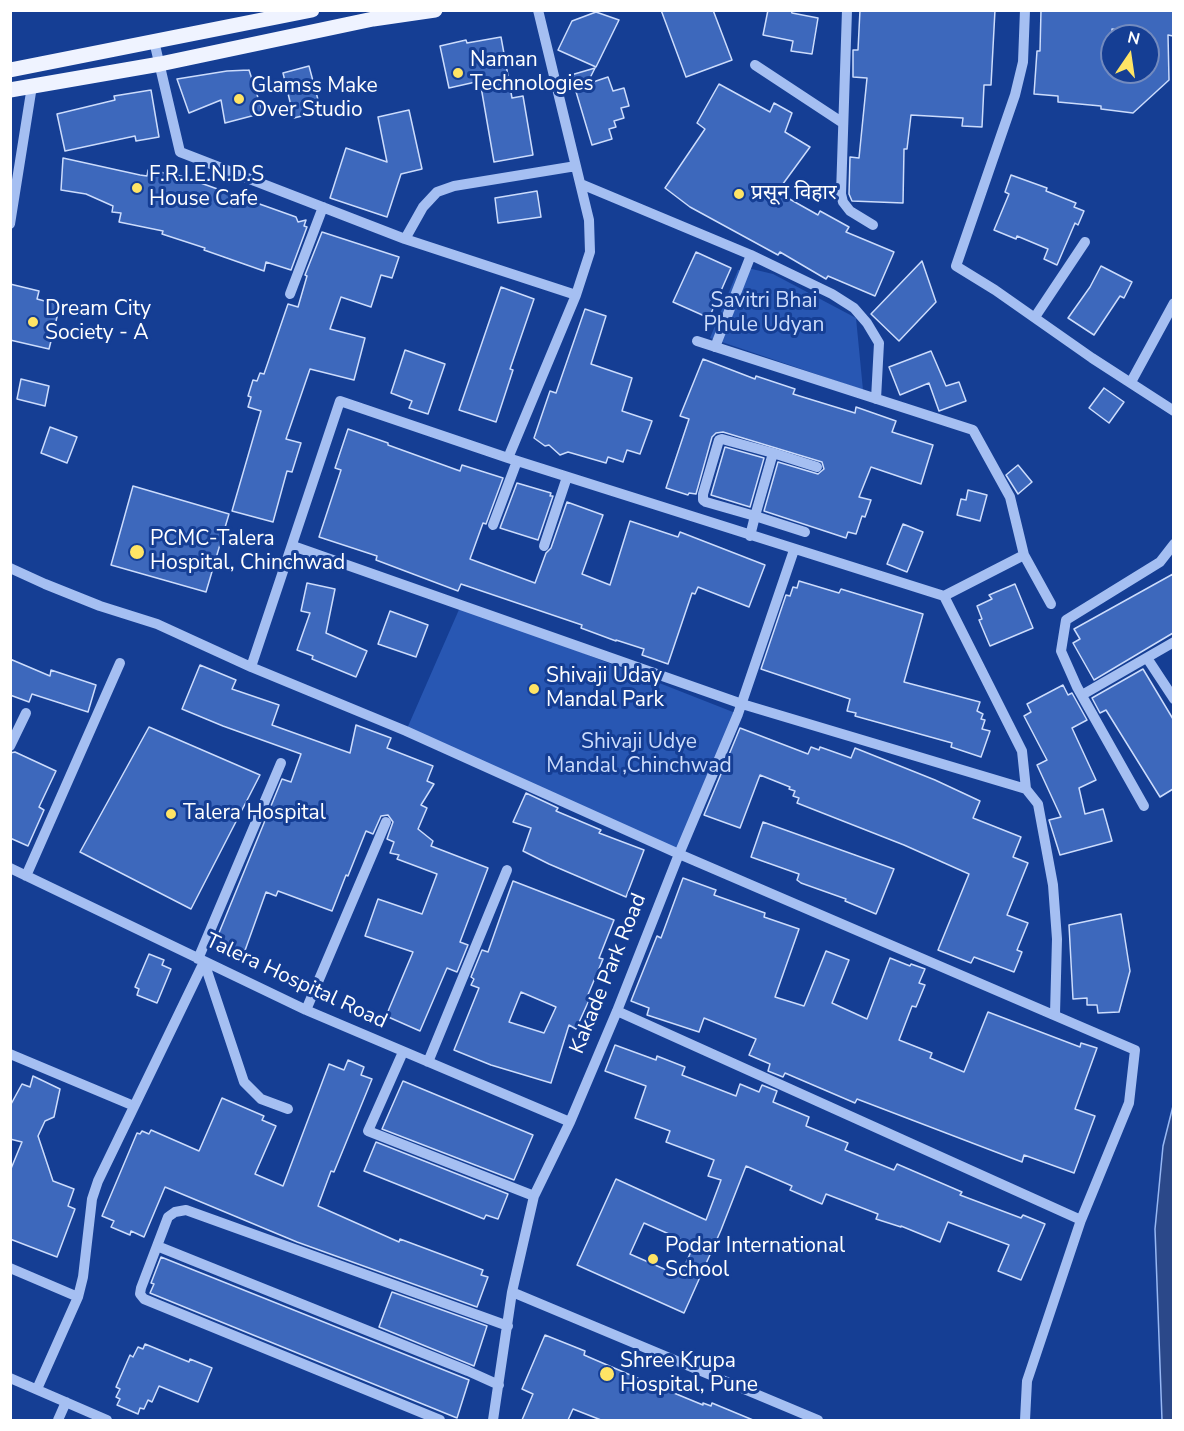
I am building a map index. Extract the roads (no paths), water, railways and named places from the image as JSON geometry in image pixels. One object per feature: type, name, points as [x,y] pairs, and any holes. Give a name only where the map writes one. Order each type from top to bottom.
[{"type":"main road","points":[[10,70],[312,10]]},
{"type":"main road","points":[[10,90],[160,64],[397,13],[435,10]]},
{"type":"street","points":[[493,525],[513,460],[590,252],[589,220],[538,10]]},
{"type":"street","points":[[847,10],[841,194],[843,202],[850,211],[873,225]]},
{"type":"street","points":[[1025,10],[1023,62],[1016,95],[956,266],[1173,411]]},
{"type":"street","points":[[154,41],[180,152],[405,239],[576,295]]},
{"type":"street","points":[[755,65],[843,123]]},
{"type":"street","points":[[10,224],[32,86]]},
{"type":"street","points":[[405,239],[423,207],[437,192],[454,186],[576,166]]},
{"type":"street","points":[[581,184],[751,255],[832,294],[854,308],[867,323],[879,343],[876,399]]},
{"type":"street","points":[[290,294],[323,207]]},
{"type":"street","points":[[1035,318],[1085,242]]},
{"type":"street","points":[[715,347],[751,255]]},
{"type":"street","points":[[1131,382],[1173,303]]},
{"type":"street","points":[[697,341],[973,430],[1011,497],[1024,555],[1051,604]]},
{"type":"street","points":[[251,666],[340,401],[513,460],[944,596],[1024,555]]},
{"type":"street","points":[[805,532],[702,499],[718,440],[726,438],[817,467]]},
{"type":"street","points":[[750,536],[773,453]]},
{"type":"street","points":[[544,546],[567,477]]},
{"type":"street","points":[[293,546],[742,704],[1026,789]]},
{"type":"street","name":"Kakade Park Road","points":[[493,1420],[512,1292],[534,1196],[570,1122],[742,704],[794,550]]},
{"type":"street","points":[[1144,806],[1060,651],[1066,620],[1160,562],[1171,552]]},
{"type":"street","points":[[10,568],[100,606],[157,624],[406,731],[679,854],[1135,1050],[1129,1103],[1081,1220],[1027,1381],[1024,1420]]},
{"type":"street","points":[[944,596],[1022,751],[1026,789],[1038,804],[1053,885],[1057,939],[1055,1014]]},
{"type":"street","points":[[1082,694],[1173,642]]},
{"type":"street","points":[[1147,658],[1173,699]]},
{"type":"street","points":[[26,876],[120,663]]},
{"type":"street","points":[[10,746],[26,713]]},
{"type":"street","points":[[37,1389],[78,1297],[83,1277],[92,1199],[98,1182],[201,960],[281,764]]},
{"type":"street","points":[[306,1010],[386,822]]},
{"type":"street","name":"Talera Hospital Road","points":[[10,868],[306,1010],[570,1122]]},
{"type":"street","points":[[428,1062],[507,870]]},
{"type":"street","points":[[201,960],[244,1083],[261,1100],[288,1109]]},
{"type":"street","points":[[616,1011],[1081,1220]]},
{"type":"street","points":[[403,1052],[368,1131],[534,1196]]},
{"type":"street","points":[[10,1054],[134,1106]]},
{"type":"street","points":[[440,1420],[144,1299],[140,1294],[141,1288],[171,1213],[186,1210],[508,1326]]},
{"type":"street","points":[[157,1246],[499,1385]]},
{"type":"street","points":[[10,1268],[78,1297]]},
{"type":"street","points":[[512,1292],[818,1420]]},
{"type":"street","points":[[10,1378],[107,1420]]},
{"type":"street","points":[[58,1420],[66,1402]]},
{"type":"place","name":"Naman Technologies","points":[[458,73]]},
{"type":"place","name":"Glamss Make Over Studio","points":[[239,99]]},
{"type":"place","name":"F.R.I.E.N.D.S House Cafe","points":[[137,188]]},
{"type":"place","name":"प्रसून विहार","points":[[739,194]]},
{"type":"place","name":"Dream City Society - A","points":[[33,322]]},
{"type":"place","name":"PCMC-Talera Hospital, Chinchwad","points":[[137,552]]},
{"type":"place","name":"Shivaji Uday Mandal Park","points":[[534,689]]},
{"type":"place","name":"Talera Hospital","points":[[171,814]]},
{"type":"place","name":"Podar International School","points":[[653,1259]]},
{"type":"place","name":"Shree Krupa Hospital, Pune","points":[[607,1374]]},
{"type":"park label","name":"Savitri Bhai Phule Udyan","points":[[764,314]]},
{"type":"park label","name":"Shivaji Udye Mandal ,Chinchwad","points":[[639,755]]}]
